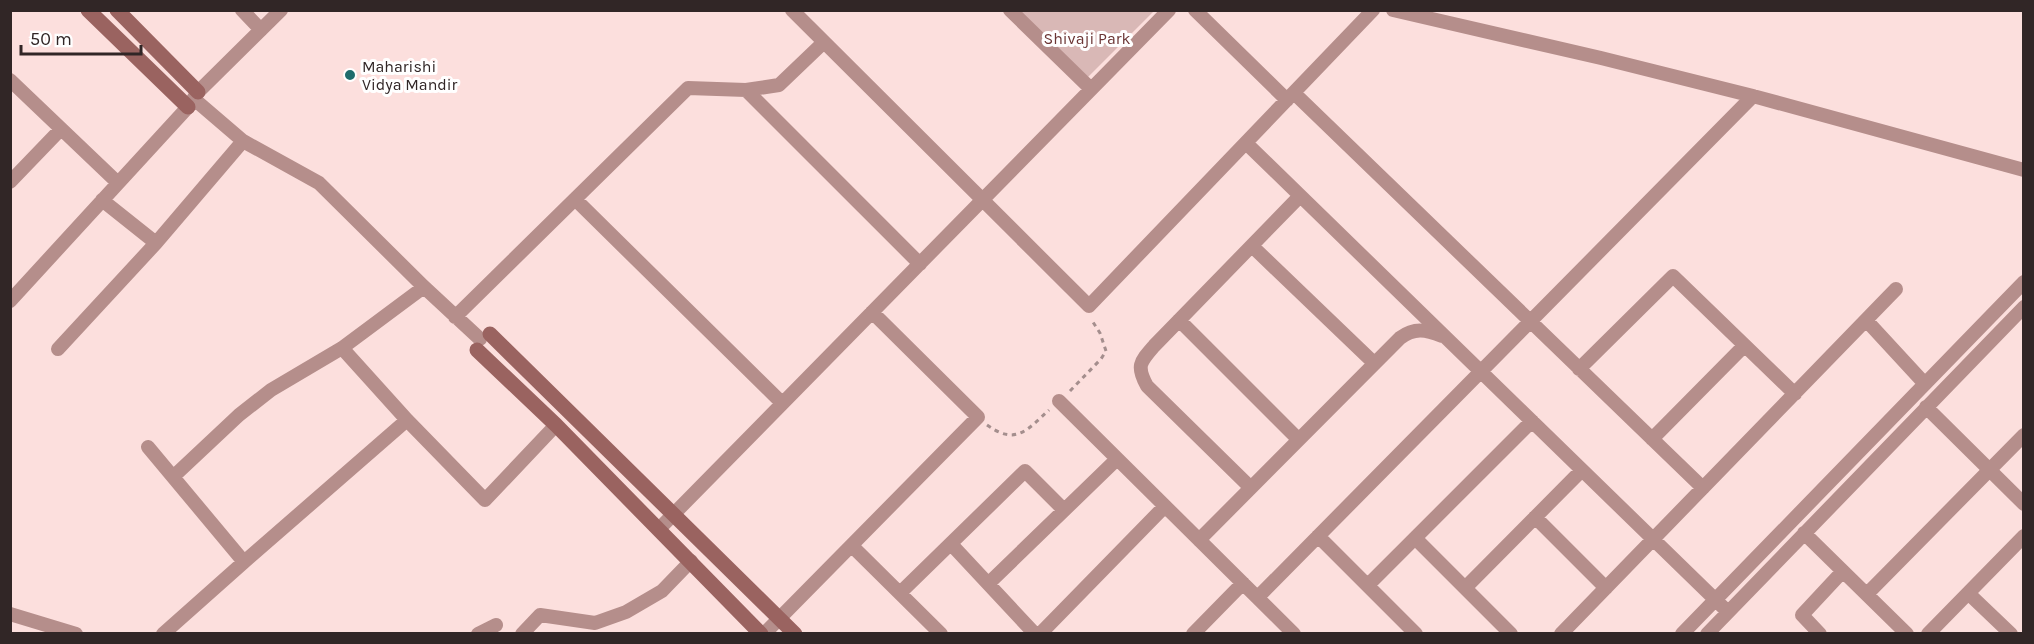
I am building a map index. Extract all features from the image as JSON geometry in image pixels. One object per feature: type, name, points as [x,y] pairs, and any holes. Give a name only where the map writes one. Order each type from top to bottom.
[{"type":"street","points":[[88,10],[243,141],[319,183],[455,317],[674,513],[795,633]]},
{"type":"street","points":[[117,10],[193,99]]},
{"type":"street","points":[[242,10],[261,30]]},
{"type":"street","points":[[11,300],[193,99],[281,10]]},
{"type":"street","points":[[792,10],[1089,306],[1373,10]]},
{"type":"street","points":[[1010,10],[1092,89]]},
{"type":"street","points":[[659,529],[1170,10]]},
{"type":"street","points":[[1195,10],[1530,321],[1703,488]]},
{"type":"street","points":[[1393,10],[1753,96],[2024,170]]},
{"type":"street","points":[[455,317],[688,88],[746,90],[779,85],[824,42]]},
{"type":"street","points":[[10,80],[118,183]]},
{"type":"street","points":[[746,90],[920,264]]},
{"type":"street","points":[[1258,597],[1753,96]]},
{"type":"street","points":[[10,182],[61,129]]},
{"type":"street","points":[[58,349],[156,243],[243,141]]},
{"type":"street","points":[[1246,143],[1728,612]]},
{"type":"street","points":[[1250,487],[1147,386],[1140,373],[1142,359],[1300,196]]},
{"type":"street","points":[[575,199],[782,403]]},
{"type":"street","points":[[102,200],[156,243]]},
{"type":"street","points":[[1252,246],[1374,363]]},
{"type":"street","points":[[1579,369],[1673,276],[1795,394]]},
{"type":"street","points":[[1682,633],[2024,282]]},
{"type":"street","points":[[174,476],[239,415],[271,390],[342,348],[424,287]]},
{"type":"street","points":[[1561,633],[1896,289]]},
{"type":"street","points":[[1707,633],[2024,307]]},
{"type":"street","points":[[482,341],[556,425],[763,633],[978,417],[872,312]]},
{"type":"street","points":[[1179,320],[1298,439]]},
{"type":"street","points":[[1866,320],[1925,384]]},
{"type":"street","points":[[1199,540],[1400,338],[1412,330],[1427,330],[1447,338]]},
{"type":"street","points":[[1652,439],[1744,345]]},
{"type":"street","points":[[342,348],[407,420],[485,500],[556,425]]},
{"type":"street","points":[[1059,401],[1294,633]]},
{"type":"street","points":[[1926,407],[2024,504]]},
{"type":"street","points":[[163,633],[407,420]]},
{"type":"street","points":[[1368,585],[1532,421]]},
{"type":"street","points":[[1867,594],[2024,435]]},
{"type":"street","points":[[148,447],[244,562]]},
{"type":"street","points":[[989,583],[1117,459]]},
{"type":"street","points":[[1465,588],[1582,470]]},
{"type":"street","points":[[900,593],[1025,471],[1064,510]]},
{"type":"street","points":[[1040,633],[1165,506]]},
{"type":"street","points":[[1535,517],[1606,588]]},
{"type":"street","points":[[1804,533],[1907,633]]},
{"type":"street","points":[[1318,536],[1416,633]]},
{"type":"street","points":[[1928,633],[2024,536]]},
{"type":"street","points":[[1415,538],[1511,633]]},
{"type":"street","points":[[951,544],[1035,633]]},
{"type":"street","points":[[852,546],[941,633]]},
{"type":"street","points":[[522,633],[540,615],[595,623],[626,612],[662,591],[691,561]]},
{"type":"street","points":[[1820,633],[1802,615],[1843,572]]},
{"type":"street","points":[[1193,633],[1244,583]]},
{"type":"street","points":[[1968,593],[2011,633]]},
{"type":"street","points":[[10,614],[76,633]]},
{"type":"street","points":[[478,633],[496,625]]},
{"type":"path","points":[[978,417],[1000,434],[1018,435],[1026,431],[1059,401],[1101,359],[1106,351],[1100,333],[1089,316],[1089,306]]},
{"type":"green space","name":"Shivaji Park","points":[[1019,11],[1154,11],[1088,77]]},
{"type":"place","name":"Maharishi Vidya Mandir","points":[[350,75]]}]
